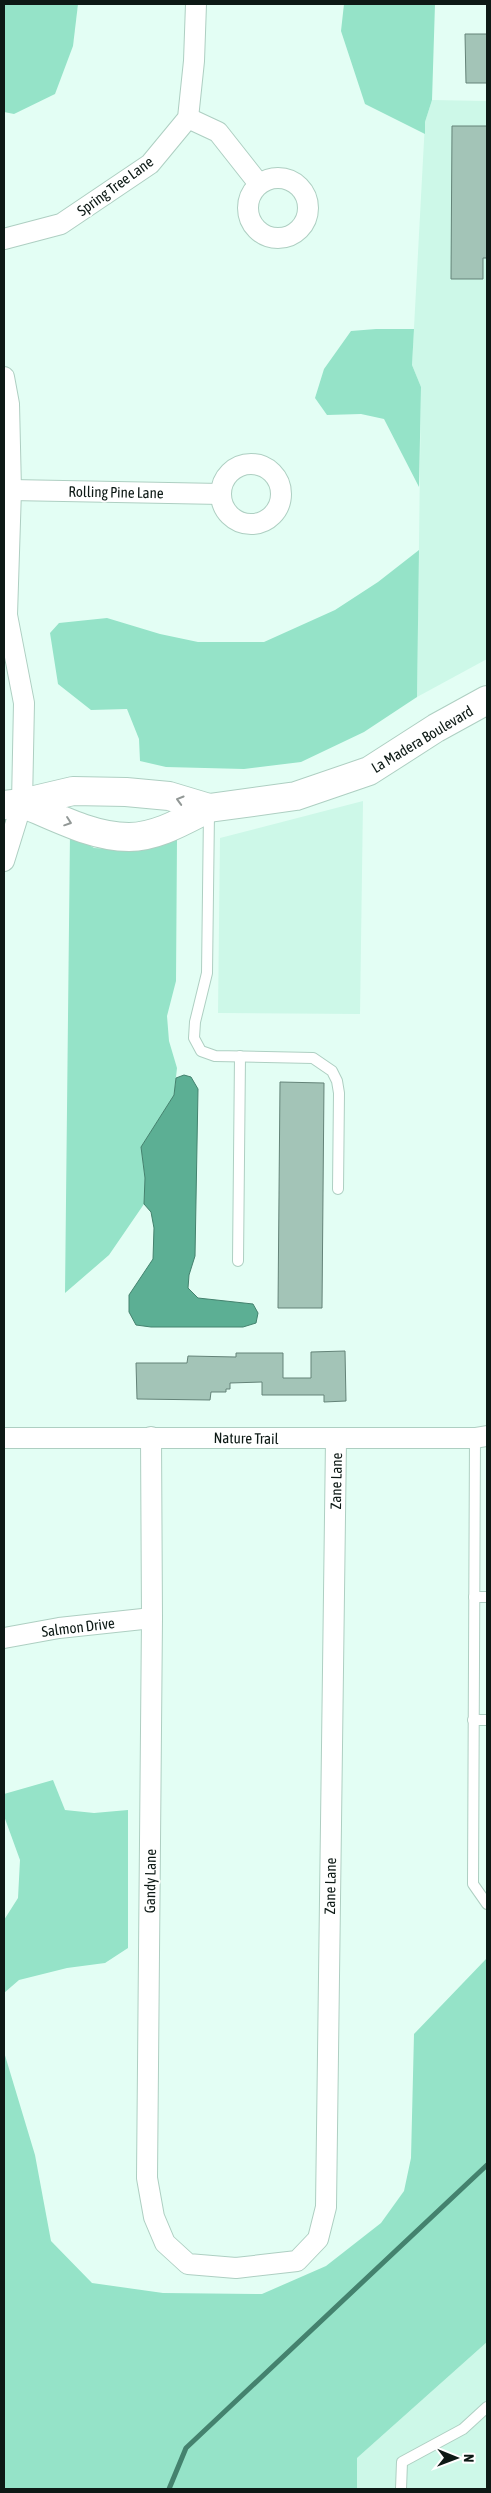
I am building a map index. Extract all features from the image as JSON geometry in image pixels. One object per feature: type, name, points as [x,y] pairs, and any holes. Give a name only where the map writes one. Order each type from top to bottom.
[{"type":"street","points":[[196,4],[188,118],[218,132],[259,184]]},
{"type":"street","name":"Spring Tree Lane","points":[[4,238],[61,224],[150,164],[188,118]]},
{"type":"street","points":[[4,376],[9,404],[11,490],[5,615],[24,703],[13,804],[4,861]]},
{"type":"street","name":"Rolling Pine Lane","points":[[11,490],[221,494]]},
{"type":"street","name":"La Madera Boulevard","points":[[13,804],[105,834],[130,837],[164,829],[210,808],[296,796],[369,771],[436,728],[487,700]]},
{"type":"street","name":"La Madera Boulevard","points":[[13,804],[73,791],[126,792],[169,796],[210,808]]},
{"type":"street","name":"Nature Trail","points":[[4,1438],[151,1437],[336,1440],[481,1437]]},
{"type":"street","name":"Gandy Lane","points":[[151,1437],[152,1618],[147,2178],[154,2217],[165,2243],[188,2264],[236,2268]]},
{"type":"street","name":"Zane Lane","points":[[236,2268],[297,2261],[318,2239],[326,2207],[336,1440]]},
{"type":"street","name":"Salmon Drive","points":[[4,1638],[59,1628],[152,1618]]},
{"type":"lane","points":[[210,808],[208,973],[194,1022],[194,1038],[201,1051],[215,1056],[313,1058],[332,1070],[337,1081],[339,1093],[338,1189]]},
{"type":"lane","points":[[238,1261],[240,1056]]},
{"type":"lane","points":[[481,1437],[474,1597],[473,1884],[487,1904]]},
{"type":"lane","points":[[474,1597],[487,1597]]},
{"type":"lane","points":[[474,1720],[487,1720]]},
{"type":"lane","points":[[401,2489],[402,2462],[463,2429],[487,2407]]},
{"type":"shaded area","points":[[4,4],[78,4],[73,46],[55,94],[14,114],[4,112]]},
{"type":"shaded area","points":[[344,4],[435,4],[432,100],[425,122],[425,134],[365,104],[341,31]]},
{"type":"shaded area","points":[[432,100],[487,101],[487,659],[417,697],[421,387],[412,365],[425,122]]},
{"type":"shaded area","points":[[414,329],[412,365],[421,387],[419,487],[384,419],[361,414],[327,415],[315,398],[324,369],[351,331]]},
{"type":"shaded area","points":[[419,550],[417,697],[364,732],[301,762],[244,769],[166,767],[140,761],[139,739],[127,709],[91,710],[58,684],[50,633],[59,623],[107,618],[160,634],[198,642],[264,642],[335,610],[378,582]]},
{"type":"shaded area","points":[[363,801],[360,1014],[218,1013],[220,838]]},
{"type":"shaded area","points":[[70,833],[94,848],[127,850],[177,839],[176,981],[167,1016],[169,1041],[177,1068],[174,1095],[141,1147],[145,1178],[144,1204],[109,1255],[65,1293]]},
{"type":"shaded area","points":[[184,1075],[191,1077],[198,1089],[195,1256],[189,1275],[188,1288],[198,1298],[253,1304],[258,1313],[256,1323],[243,1327],[151,1327],[136,1325],[129,1312],[129,1295],[153,1259],[154,1228],[151,1212],[144,1204],[145,1178],[141,1147],[174,1095],[176,1078]]},
{"type":"shaded area","points":[[53,1780],[65,1810],[94,1813],[128,1810],[128,1948],[105,1963],[67,1968],[19,1980],[4,1993],[4,1920],[18,1898],[20,1860],[4,1816],[4,1794]]},
{"type":"shaded area","points":[[487,1958],[487,2342],[357,2458],[357,2489],[4,2489],[4,2052],[35,2155],[51,2241],[92,2283],[163,2293],[262,2294],[326,2266],[381,2223],[404,2191],[411,2158],[414,2034]]},
{"type":"shaded area","points":[[487,2342],[487,2489],[357,2489],[357,2458]]},
{"type":"building","points":[[465,34],[487,34],[487,83],[466,83]]},
{"type":"building","points":[[452,126],[487,126],[487,258],[483,258],[483,279],[451,279]]},
{"type":"building","points":[[280,1082],[324,1083],[322,1308],[278,1308]]},
{"type":"building","points":[[345,1351],[346,1401],[324,1402],[324,1395],[262,1395],[262,1382],[230,1383],[230,1389],[226,1389],[226,1392],[211,1392],[210,1400],[137,1399],[136,1363],[187,1363],[188,1356],[236,1357],[236,1353],[283,1353],[283,1378],[311,1378],[311,1352]]},
{"type":"waterway","points":[[169,2489],[186,2448],[487,2165]]}]
